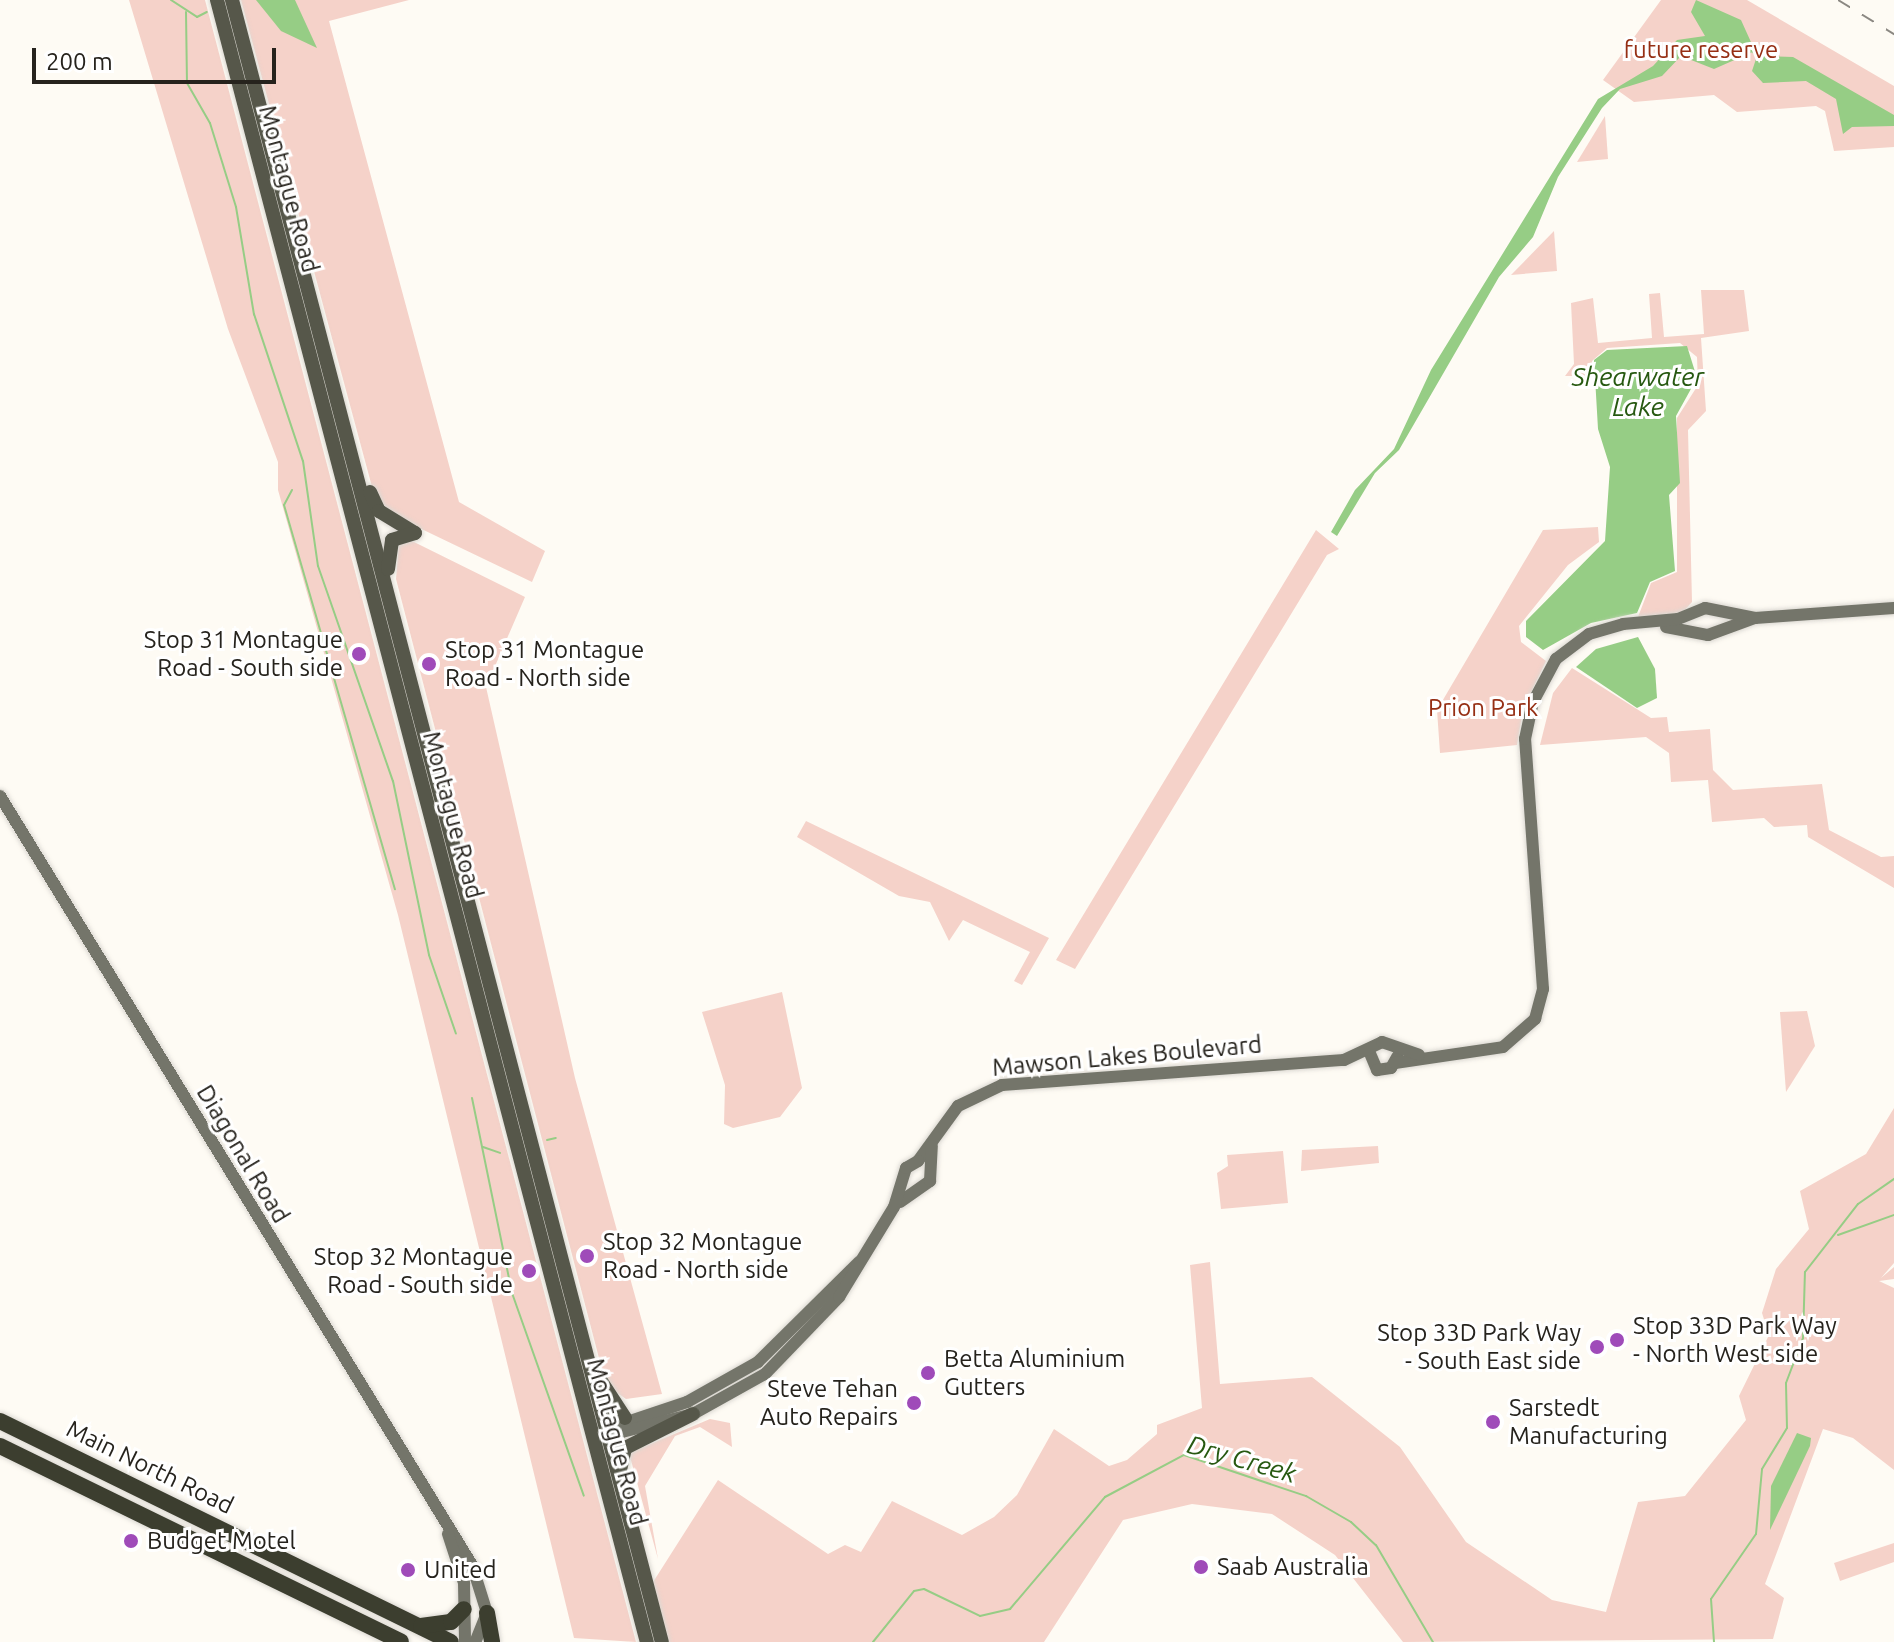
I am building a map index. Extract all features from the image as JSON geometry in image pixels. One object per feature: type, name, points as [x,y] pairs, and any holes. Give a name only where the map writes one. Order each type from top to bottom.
[{"type":"highway","name":"Main North Road","points":[[0,1421],[451,1642]]},
{"type":"highway","name":"Main North Road","points":[[0,1446],[401,1642]]},
{"type":"highway","points":[[295,1590],[305,1569]]},
{"type":"highway","points":[[419,1626],[451,1622],[464,1609]]},
{"type":"highway","points":[[487,1613],[492,1642]]},
{"type":"main road","name":"Montague Road","points":[[219,0],[647,1642]]},
{"type":"main road","name":"Montague Road","points":[[232,0],[662,1642]]},
{"type":"main road","points":[[345,431],[376,509],[415,533],[389,543],[391,604]]},
{"type":"main road","points":[[581,1333],[607,1397],[625,1418]]},
{"type":"main road","points":[[581,1394],[606,1429],[597,1451]]},
{"type":"main road","points":[[620,1484],[625,1448],[693,1414]]},
{"type":"street","points":[[1395,1056],[1383,1071],[1370,1058],[1382,1042],[1395,1056],[1424,1056],[1503,1047],[1528,1030],[1541,1006],[1526,754],[1539,688],[1575,644],[1604,629],[1696,613],[1718,620],[1894,608]]},
{"type":"street","points":[[1696,613],[1697,631]]},
{"type":"street","points":[[1526,754],[1545,689],[1579,650],[1627,631],[1697,631],[1708,635],[1718,620]]},
{"type":"street","name":"Diagonal Road","points":[[0,796],[448,1534],[472,1565],[487,1613]]},
{"type":"street","name":"Mawson Lakes Boulevard","points":[[924,1164],[934,1139],[958,1106],[1002,1085],[1370,1058]]},
{"type":"street","points":[[606,1429],[622,1432],[693,1414],[775,1366],[816,1327],[894,1207],[905,1180],[906,1168],[924,1164],[930,1181],[894,1207]]},
{"type":"street","points":[[905,1180],[918,1188]]},
{"type":"street","points":[[606,1429],[625,1418],[687,1402],[758,1362],[822,1307],[859,1262]]},
{"type":"street","name":"Diagonal Road","points":[[448,1534],[464,1609],[465,1642]]},
{"type":"street","points":[[475,1642],[487,1613]]},
{"type":"green space","points":[[129,0],[205,0],[636,1642],[574,1638],[398,915],[278,490],[278,462],[228,329]]},
{"type":"green space","points":[[241,0],[409,0],[329,21],[459,502],[545,551],[532,582],[384,511],[375,498]]},
{"type":"green space","name":"future reserve","points":[[1661,0],[1747,0],[1894,86],[1894,147],[1834,151],[1825,111],[1816,106],[1737,112],[1714,95],[1634,102],[1603,80]]},
{"type":"green space","points":[[1605,116],[1608,159],[1577,162]]},
{"type":"green space","points":[[1554,231],[1557,271],[1511,275]]},
{"type":"green space","points":[[1701,290],[1744,290],[1749,331],[1701,338],[1706,411],[1688,430],[1692,602],[1681,614],[1638,617],[1651,583],[1677,572],[1677,418],[1698,385],[1697,357],[1680,343],[1607,348],[1592,361],[1592,376],[1565,376],[1574,364],[1571,303],[1593,298],[1598,343],[1652,338],[1649,294],[1660,293],[1664,337],[1704,334]]},
{"type":"green space","name":"Prion Park","points":[[1598,527],[1599,542],[1568,565],[1519,626],[1521,642],[1546,661],[1523,709],[1517,745],[1440,753],[1437,710],[1543,530]]},
{"type":"green space","points":[[1316,530],[1339,549],[1327,555],[1075,969],[1056,960]]},
{"type":"green space","points":[[412,541],[525,597],[486,687],[575,1078],[662,1394],[626,1399],[606,1385],[396,579],[399,543]]},
{"type":"green space","points":[[1572,668],[1651,718],[1667,717],[1669,732],[1710,729],[1713,770],[1733,790],[1822,784],[1829,830],[1881,857],[1894,856],[1894,888],[1808,837],[1807,825],[1774,827],[1764,818],[1712,822],[1708,780],[1671,782],[1669,753],[1646,737],[1540,745],[1553,693]]},
{"type":"green space","points":[[806,821],[1049,938],[1022,985],[1014,981],[1030,952],[963,920],[949,941],[930,902],[899,896],[797,837]]},
{"type":"green space","points":[[782,992],[802,1088],[780,1117],[733,1128],[724,1124],[725,1085],[702,1012]]},
{"type":"green space","points":[[1807,1011],[1815,1046],[1786,1092],[1780,1012]]},
{"type":"green space","points":[[1894,1108],[1894,1263],[1881,1278],[1894,1267],[1894,1279],[1879,1281],[1894,1288],[1894,1470],[1853,1438],[1823,1429],[1765,1584],[1784,1598],[1773,1639],[1403,1642],[1335,1555],[1272,1514],[1192,1504],[1123,1520],[1044,1642],[662,1642],[648,1590],[718,1480],[828,1554],[845,1545],[861,1552],[892,1501],[962,1535],[994,1517],[1017,1495],[1054,1429],[1109,1466],[1127,1460],[1157,1434],[1157,1425],[1202,1408],[1190,1265],[1210,1262],[1220,1384],[1312,1377],[1400,1447],[1466,1542],[1552,1600],[1606,1612],[1638,1502],[1685,1496],[1746,1420],[1739,1396],[1769,1335],[1762,1313],[1776,1269],[1809,1229],[1800,1191],[1866,1154]]},
{"type":"green space","points":[[1378,1146],[1379,1163],[1301,1171],[1302,1150]]},
{"type":"green space","points":[[1283,1151],[1288,1203],[1221,1209],[1217,1173],[1228,1166],[1227,1155]]},
{"type":"green space","points":[[710,1419],[730,1423],[732,1447],[700,1427],[675,1436],[645,1486],[658,1559],[629,1453]]},
{"type":"green space","points":[[1894,1543],[1894,1562],[1840,1581],[1834,1563]]},
{"type":"water","points":[[256,0],[295,0],[317,48],[281,31]]},
{"type":"water","points":[[1696,0],[1741,20],[1755,51],[1714,69],[1681,56],[1662,76],[1620,89],[1602,108],[1558,177],[1533,237],[1499,277],[1399,450],[1375,473],[1337,536],[1331,532],[1355,490],[1394,449],[1431,370],[1598,99],[1653,66],[1677,40],[1705,36],[1691,12]]},
{"type":"water","points":[[1757,56],[1793,57],[1894,115],[1894,126],[1852,127],[1843,134],[1836,99],[1806,81],[1763,83],[1752,71]]},
{"type":"water","name":"Shearwater Lake","points":[[1687,346],[1697,378],[1676,416],[1680,483],[1669,495],[1675,571],[1650,582],[1637,613],[1591,623],[1543,650],[1526,637],[1526,621],[1605,541],[1610,467],[1598,429],[1594,360],[1607,350]]},
{"type":"water","points":[[1638,637],[1655,669],[1657,698],[1637,708],[1576,667],[1596,649]]},
{"type":"water","points":[[1797,1433],[1811,1438],[1810,1446],[1770,1530],[1771,1486]]},
{"type":"waterway","points":[[171,0],[197,17],[207,12]]},
{"type":"waterway","points":[[186,12],[187,83],[210,123],[236,207],[254,314],[303,461],[318,566],[393,781],[429,955],[456,1034]]},
{"type":"waterway","points":[[1753,52],[1757,56]]},
{"type":"waterway","points":[[292,490],[284,505],[395,889]]},
{"type":"waterway","points":[[472,1098],[512,1293],[584,1496]]},
{"type":"waterway","points":[[547,1140],[556,1138]]},
{"type":"waterway","points":[[483,1147],[500,1153]]},
{"type":"waterway","name":"Dry Creek","points":[[1714,1642],[1711,1599],[1756,1534],[1762,1469],[1787,1428],[1786,1383],[1803,1338],[1805,1272],[1858,1204],[1894,1179]]},
{"type":"waterway","name":"Dry Creek","points":[[1838,1235],[1894,1215]]},
{"type":"waterway","name":"Dry Creek","points":[[873,1642],[914,1591],[924,1589],[980,1616],[1010,1609],[1105,1497],[1184,1455],[1306,1496],[1351,1522],[1376,1545],[1433,1642]]},
{"type":"railway","points":[[1838,0],[1894,34]]},
{"type":"place","name":"Stop 31 Montague Road - South side","points":[[359,654]]},
{"type":"place","name":"Stop 31 Montague Road - North side","points":[[429,664]]},
{"type":"place","name":"Stop 32 Montague Road - North side","points":[[587,1256]]},
{"type":"place","name":"Stop 32 Montague Road - South side","points":[[529,1271]]},
{"type":"place","name":"Stop 33D Park Way - North West side","points":[[1617,1340]]},
{"type":"place","name":"Stop 33D Park Way - South East side","points":[[1597,1347]]},
{"type":"place","name":"Betta Aluminium Gutters","points":[[928,1373]]},
{"type":"place","name":"Steve Tehan Auto Repairs","points":[[914,1403]]},
{"type":"place","name":"Sarstedt Manufacturing","points":[[1493,1422]]},
{"type":"place","name":"Budget Motel","points":[[131,1541]]},
{"type":"place","name":"Saab Australia","points":[[1201,1567]]},
{"type":"place","name":"United","points":[[408,1570]]}]
